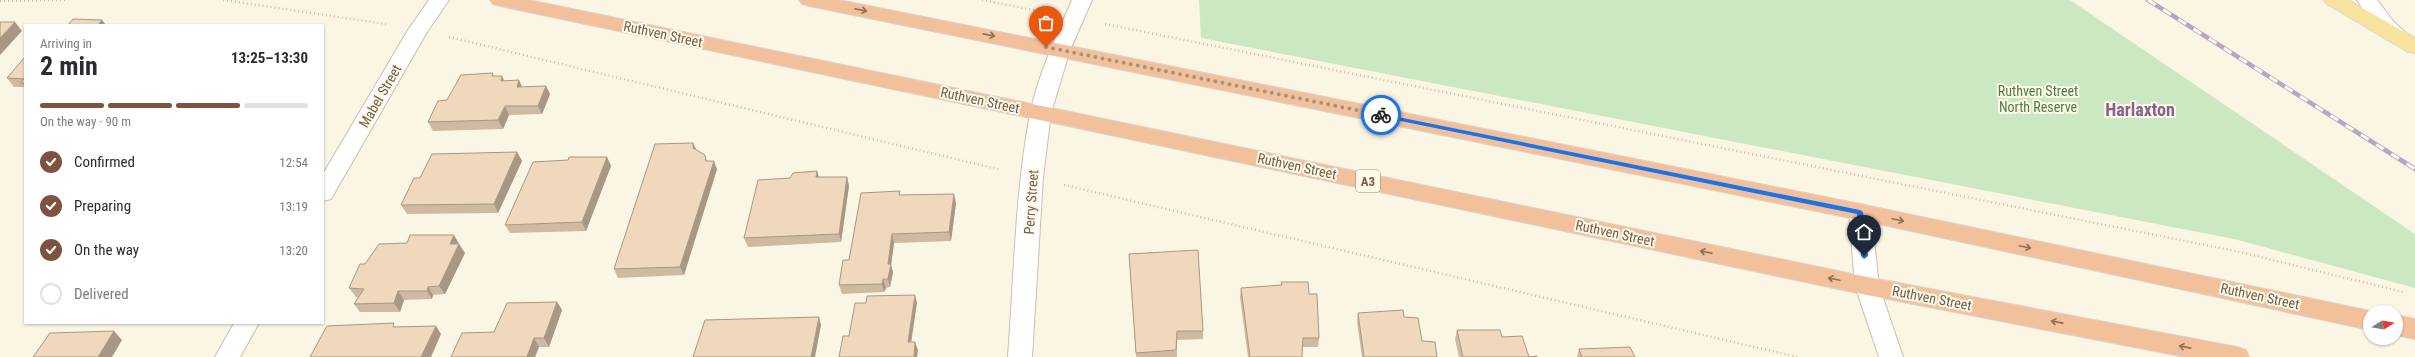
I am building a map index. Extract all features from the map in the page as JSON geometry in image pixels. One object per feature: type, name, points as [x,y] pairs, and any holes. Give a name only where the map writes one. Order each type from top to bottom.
[{"type":"highway","name":"Ruthven Street","points":[[500,0],[1868,286],[2237,357]]},
{"type":"highway","name":"Ruthven Street","points":[[809,0],[1860,212],[2363,319]]},
{"type":"highway","points":[[2403,326],[2415,329]]},
{"type":"main road","points":[[2334,0],[2410,44]]},
{"type":"street","name":"Mabel Street","points":[[324,191],[418,30],[439,0]]},
{"type":"street","points":[[2367,0],[2386,25],[2410,44]]},
{"type":"street","name":"Perry Street","points":[[1020,357],[1032,177],[1041,113],[1060,50],[1078,9]]},
{"type":"street","points":[[1860,212],[1868,286],[1891,357]]},
{"type":"street","points":[[227,357],[246,324]]},
{"type":"path","points":[[0,1],[65,0]]},
{"type":"path","points":[[982,0],[1078,9],[2232,251],[2407,294]]},
{"type":"green space","name":"Ruthven Street North Reserve","points":[[1199,0],[2070,0],[2415,234],[2415,288],[2234,239],[1201,38]]},
{"type":"building","points":[[73,19],[102,20],[99,24],[69,24]]},
{"type":"building","points":[[0,22],[15,22],[0,38]]},
{"type":"building","points":[[24,58],[24,79],[7,78]]},
{"type":"building","points":[[493,73],[492,76],[502,76],[501,81],[519,80],[517,87],[546,86],[538,106],[505,106],[498,120],[428,122],[438,101],[447,100],[461,75]]},
{"type":"building","points":[[693,143],[693,148],[705,155],[706,161],[714,161],[680,267],[614,269],[655,144]]},
{"type":"building","points":[[517,152],[494,204],[401,205],[414,178],[420,178],[432,154]]},
{"type":"building","points":[[569,157],[607,157],[582,222],[505,225],[533,162],[568,160]]},
{"type":"building","points":[[817,171],[816,177],[847,177],[839,234],[744,238],[758,180],[790,178],[793,173]]},
{"type":"building","points":[[900,191],[899,195],[954,194],[949,232],[892,234],[888,264],[891,264],[888,279],[883,279],[882,284],[839,285],[843,260],[849,260],[861,193]]},
{"type":"building","points":[[410,235],[454,235],[450,244],[459,244],[439,286],[428,287],[427,291],[398,291],[394,303],[354,304],[364,289],[349,288],[360,264],[365,264],[379,244],[407,243]]},
{"type":"building","points":[[1198,250],[1203,331],[1177,331],[1176,350],[1136,353],[1129,254]]},
{"type":"building","points":[[1281,282],[1308,282],[1309,294],[1317,294],[1319,338],[1303,338],[1302,357],[1250,357],[1241,288],[1282,285]]},
{"type":"building","points":[[915,295],[908,342],[915,342],[914,357],[839,357],[843,336],[849,336],[855,303],[866,303],[867,296]]},
{"type":"building","points":[[557,302],[544,338],[534,338],[527,357],[451,357],[462,333],[494,332],[507,303]]},
{"type":"building","points":[[1403,310],[1404,317],[1418,318],[1422,341],[1435,342],[1437,357],[1364,357],[1358,313]]},
{"type":"building","points":[[819,317],[811,357],[693,357],[705,320]]},
{"type":"building","points":[[394,323],[393,327],[436,326],[421,357],[310,357],[327,326]]},
{"type":"building","points":[[1457,330],[1500,330],[1502,337],[1522,336],[1529,357],[1463,357]]},
{"type":"building","points":[[114,331],[98,357],[33,357],[50,333]]},
{"type":"building","points":[[1630,347],[1635,357],[1582,357],[1579,349]]},
{"type":"railway","points":[[2148,0],[2415,169]]},
{"type":"way so far","points":[[1046,47],[1381,115]]},
{"type":"district","name":"Harlaxton","points":[[2140,110]]},
{"type":"route","points":[[1381,115],[1860,212],[1864,256]]}]
